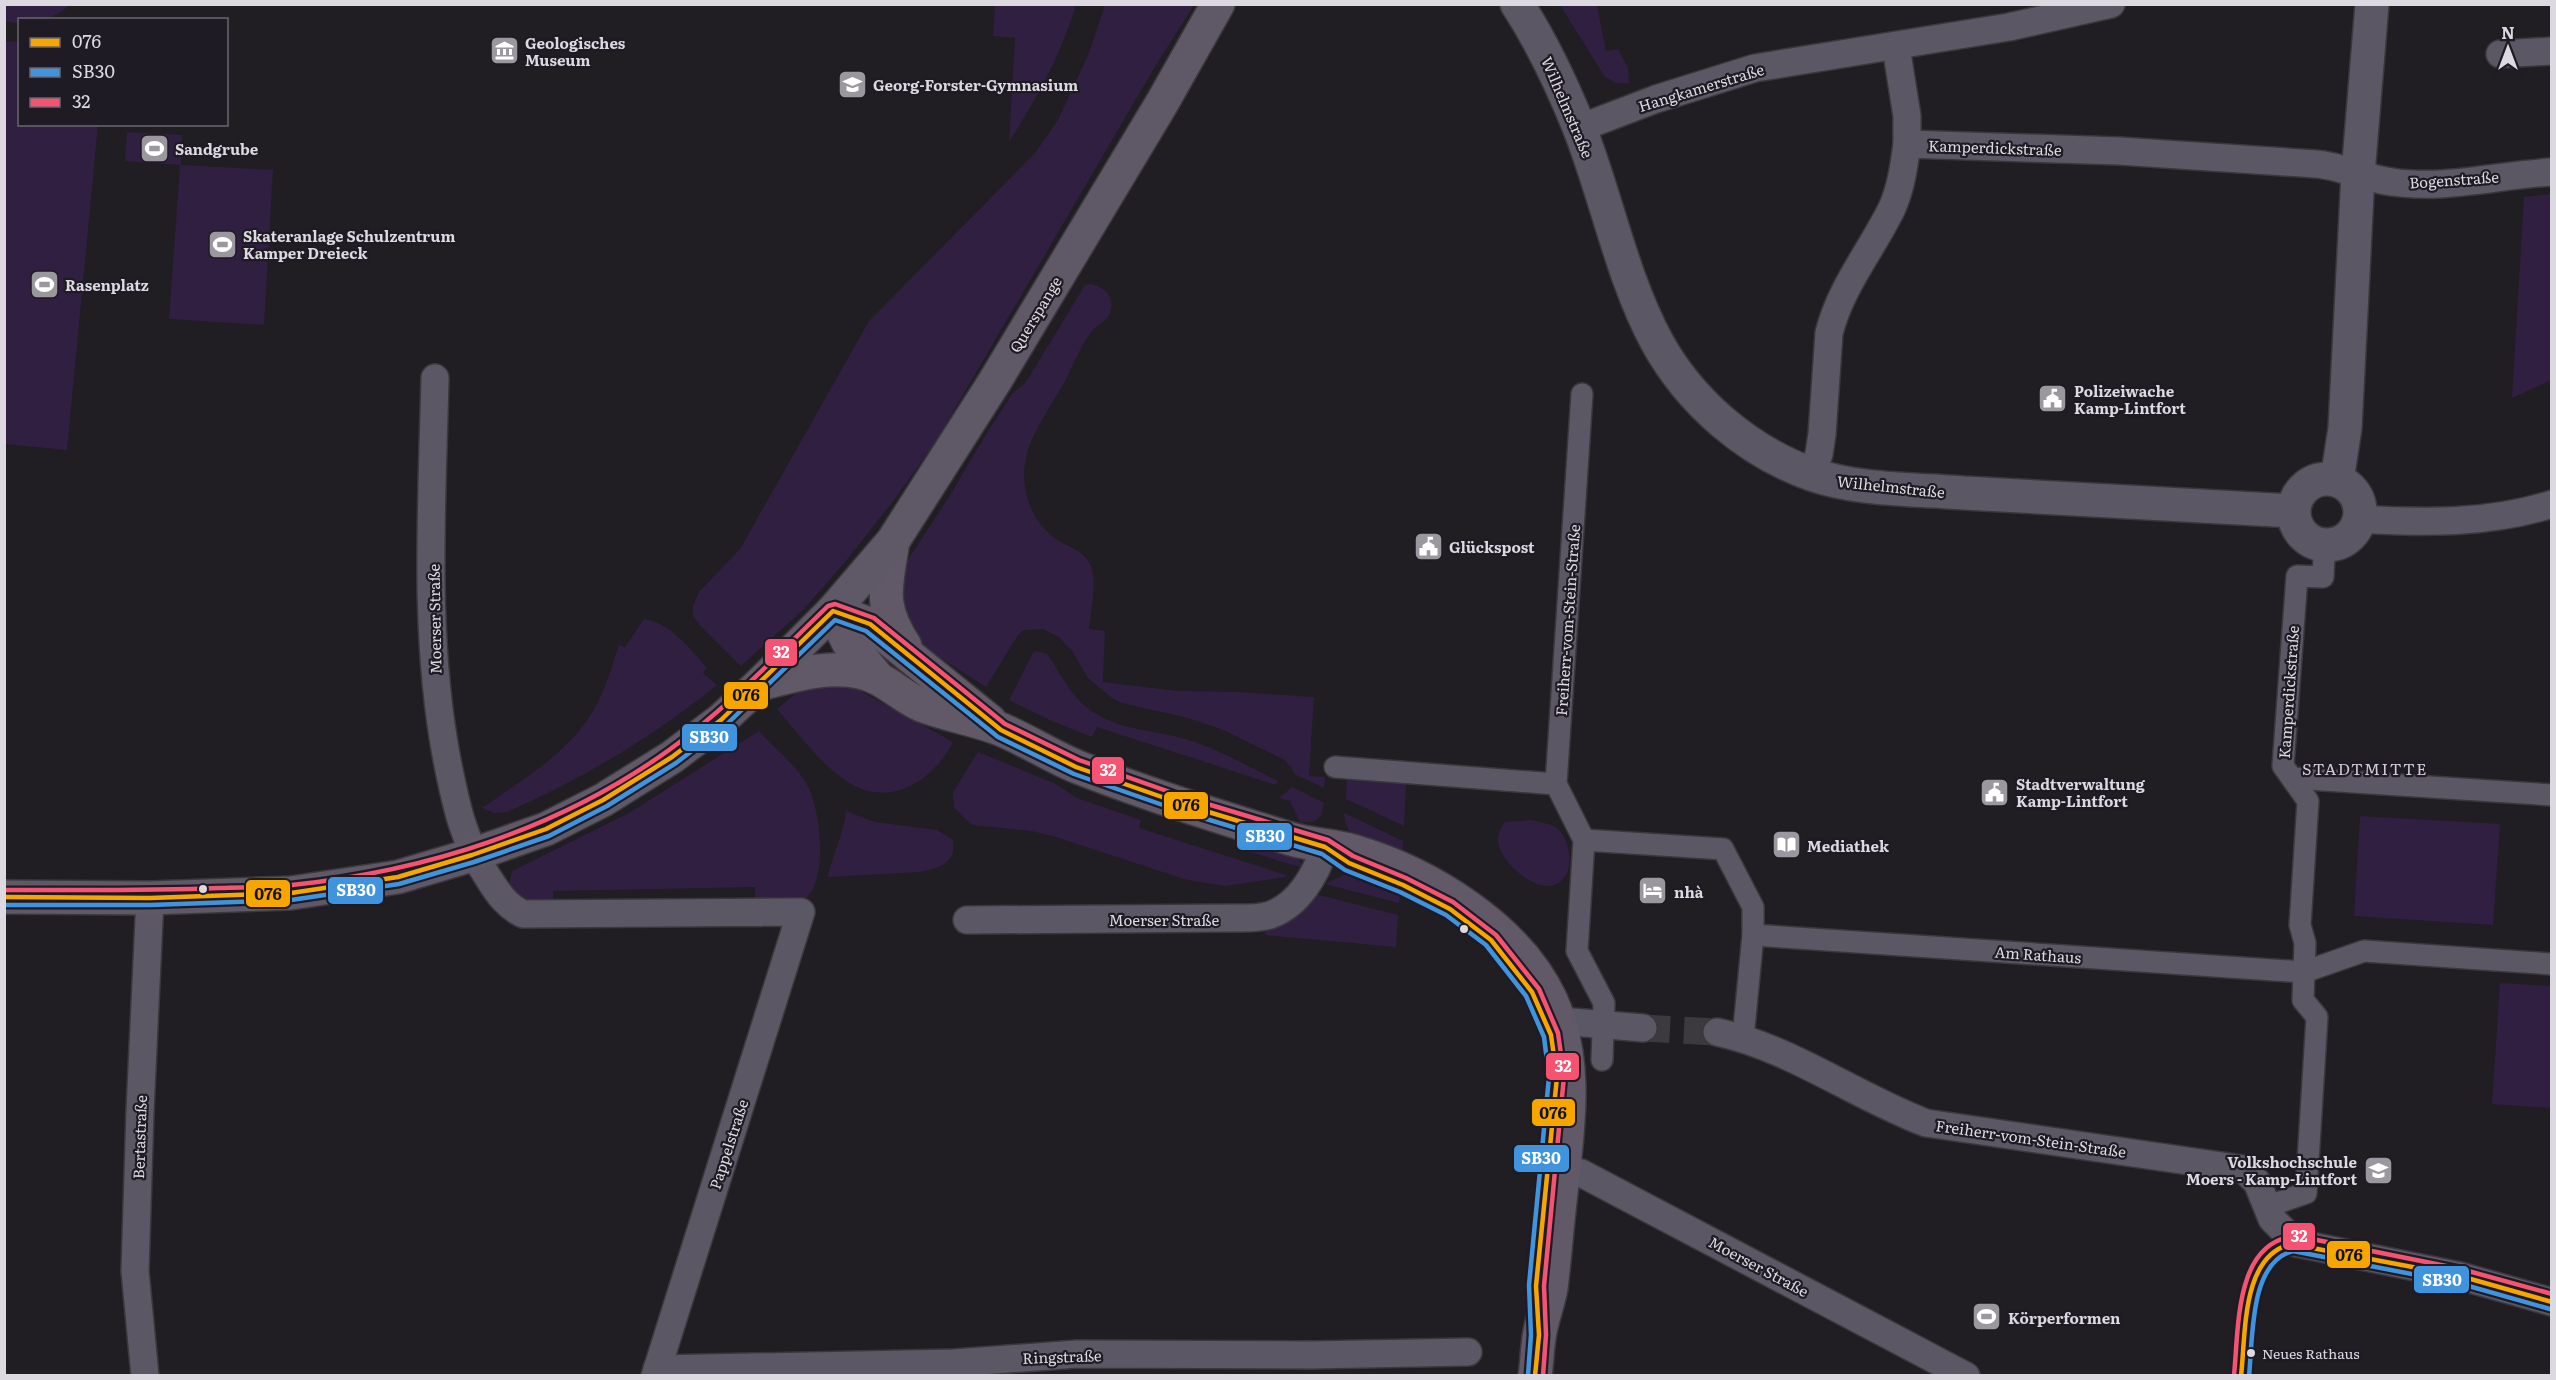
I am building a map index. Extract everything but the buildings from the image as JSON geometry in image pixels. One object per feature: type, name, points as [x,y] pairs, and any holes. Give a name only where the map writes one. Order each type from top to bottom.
[{"type":"main road","name":"Querspange","points":[[833,611],[893,540],[995,381],[1162,103],[1218,4]]},
{"type":"main road","points":[[893,540],[886,583],[886,608],[891,625],[910,655]]},
{"type":"main road","points":[[833,611],[870,624],[1001,730]]},
{"type":"main road","points":[[833,611],[848,642],[878,678]]},
{"type":"main road","points":[[4,897],[150,898],[291,893],[399,877],[472,855],[546,829],[603,800],[672,757],[721,720],[833,611]]},
{"type":"main road","points":[[760,684],[803,673],[834,669],[859,672],[878,678],[920,704],[1001,730],[1076,767],[1283,836],[1325,847],[1352,850],[1389,864],[1424,880],[1473,910],[1511,943],[1534,971],[1550,997],[1551,1017],[1567,1050],[1570,1076],[1556,1168],[1551,1288],[1539,1335],[1536,1376]]},
{"type":"street","name":"Wilhelmstraße","points":[[1517,4],[1538,37],[1580,128],[1634,290],[1657,341],[1692,392],[1728,427],[1780,459],[1812,474],[1879,487],[2070,500],[2293,511]]},
{"type":"street","name":"Hangkamerstraße","points":[[1580,128],[1656,99],[1755,68],[2009,27],[2111,4]]},
{"type":"street","points":[[2337,480],[2345,428],[2358,174],[2372,4]]},
{"type":"street","points":[[1896,47],[1905,94],[1907,144]]},
{"type":"street","points":[[2499,54],[2552,51]]},
{"type":"street","name":"Kamperdickstraße","points":[[1812,474],[1821,445],[1829,333],[1833,317],[1851,278],[1892,208],[1902,176],[1907,144],[2119,151],[2316,164],[2331,165],[2358,174]]},
{"type":"street","name":"Bogenstraße","points":[[2358,174],[2392,183],[2424,183],[2471,182],[2518,174],[2552,172]]},
{"type":"street","name":"Moerser Straße","points":[[435,378],[432,645],[436,698],[457,813],[472,855],[501,898],[511,908],[523,914],[801,912]]},
{"type":"street","name":"Freiherr-vom-Stein-Straße","points":[[1556,784],[1582,394]]},
{"type":"street","points":[[2319,479],[2337,480],[2354,494],[2358,501],[2359,519],[2349,536],[2340,542],[2326,545],[2311,541],[2301,534],[2295,524],[2293,511],[2298,494],[2307,484],[2319,479]]},
{"type":"street","points":[[2359,519],[2406,522],[2468,521],[2527,512],[2552,504]]},
{"type":"street","name":"Kamperdickstraße","points":[[2266,1207],[2306,1192],[2317,1017],[2303,1000],[2305,943],[2300,925],[2308,801],[2283,766],[2297,576],[2323,577],[2324,557]]},
{"type":"street","points":[[1335,767],[1556,784],[1584,840],[1577,951],[1604,1003],[1602,1060]]},
{"type":"street","points":[[2292,778],[2552,795]]},
{"type":"street","points":[[1584,840],[1723,849],[1753,908],[1753,935],[1743,1038]]},
{"type":"street","name":"Moerser Straße","points":[[967,920],[1243,918],[1270,915],[1285,908],[1298,896],[1313,876],[1325,847]]},
{"type":"street","name":"Bertastraße","points":[[145,1376],[135,1271],[150,898]]},
{"type":"street","name":"Pappelstraße","points":[[656,1372],[801,912]]},
{"type":"street","name":"Am Rathaus","points":[[1753,935],[2304,972],[2364,951],[2552,964]]},
{"type":"street","points":[[1551,1017],[1603,1026],[1643,1028]]},
{"type":"street","name":"Freiherr-vom-Stein-Straße","points":[[1717,1032],[1743,1038],[1783,1055],[1890,1109],[1926,1123],[2244,1169],[2257,1182],[2266,1207],[2280,1228],[2296,1243],[2460,1276],[2552,1302]]},
{"type":"street","name":"Moerser Straße","points":[[1556,1168],[1581,1173],[1662,1214],[1966,1376]]},
{"type":"street","name":"Ringstraße","points":[[656,1372],[954,1363],[1077,1354],[1311,1355],[1468,1352]]},
{"type":"shaded area","points":[[5,4],[69,4],[58,14],[52,16],[18,18],[18,24],[5,21]]},
{"type":"shaded area","points":[[995,5],[1076,5],[1047,76],[1009,142],[1015,38],[993,36]]},
{"type":"shaded area","points":[[1105,5],[1194,5],[1153,70],[936,441],[894,500],[846,561],[804,609],[741,666],[693,616],[693,606],[699,592],[740,549],[869,321],[1035,153],[1058,120],[1089,53]]},
{"type":"shaded area","points":[[1560,5],[1597,5],[1606,51],[1618,49],[1628,68],[1629,83],[1616,83],[1605,77]]},
{"type":"shaded area","name":"Rasenplatz","points":[[4,41],[18,42],[18,126],[98,126],[67,450],[5,444]]},
{"type":"shaded area","name":"Skateranlage Schulzentrum Kamper Dreieck","points":[[127,132],[182,135],[181,165],[273,170],[264,325],[169,319],[180,165],[125,161]]},
{"type":"shaded area","points":[[2551,194],[2551,380],[2512,398],[2524,197]]},
{"type":"shaded area","points":[[1085,285],[1100,287],[1109,296],[1110,313],[1087,338],[1038,428],[1026,458],[1024,479],[1028,500],[1037,520],[1057,540],[1084,556],[1091,566],[1094,589],[1089,629],[1105,631],[1103,682],[1178,691],[1314,697],[1309,776],[1325,777],[1324,788],[1296,775],[1285,760],[1221,729],[1188,718],[1122,703],[1112,698],[1088,678],[1072,651],[1059,637],[1043,629],[1024,630],[1018,635],[986,687],[922,646],[897,605],[901,570],[1012,394],[1026,382]]},
{"type":"shaded area","points":[[644,619],[663,625],[687,645],[707,668],[703,673],[717,685],[668,722],[616,756],[562,786],[507,812],[495,813],[482,808],[560,751],[586,722],[600,699],[619,645],[625,647]]},
{"type":"shaded area","points":[[1036,651],[1047,654],[1076,697],[1100,716],[1123,726],[1173,736],[1209,747],[1278,781],[1276,785],[1097,727],[1092,737],[1009,700]]},
{"type":"shaded area","points":[[848,684],[953,742],[934,768],[922,779],[908,787],[894,791],[879,793],[863,790],[828,767],[777,709],[801,689]]},
{"type":"shaded area","points":[[759,731],[802,776],[816,809],[820,863],[817,879],[811,892],[802,901],[755,902],[755,887],[553,891],[553,906],[534,905],[508,890],[512,871],[629,813]]},
{"type":"shaded area","points":[[978,752],[1056,784],[1077,798],[1141,820],[1139,828],[1286,875],[1226,886],[1187,880],[1053,836],[1031,831],[972,825],[954,807],[953,792]]},
{"type":"shaded area","points":[[1347,779],[1406,783],[1404,826],[1346,799]]},
{"type":"shaded area","points":[[1292,787],[1324,803],[1321,815],[1314,822],[1300,822],[1290,801],[1279,798]]},
{"type":"shaded area","points":[[846,811],[875,822],[937,830],[953,840],[952,855],[944,864],[925,871],[828,877]]},
{"type":"shaded area","points":[[1344,813],[1403,841],[1402,861],[1356,840],[1346,824]]},
{"type":"shaded area","points":[[2360,816],[2500,824],[2493,925],[2354,916]]},
{"type":"shaded area","points":[[1531,820],[1559,829],[1566,841],[1569,863],[1566,875],[1559,883],[1551,886],[1532,882],[1515,870],[1499,846],[1499,834],[1505,822]]},
{"type":"shaded area","points":[[1240,839],[1286,852],[1300,862],[1303,868],[1237,848]]},
{"type":"shaded area","points":[[1346,874],[1400,894],[1399,903],[1325,884]]},
{"type":"shaded area","points":[[1315,894],[1398,915],[1396,947],[1265,935],[1266,924]]},
{"type":"shaded area","points":[[2500,983],[2551,986],[2551,1108],[2492,1104]]},
{"type":"tunnel","points":[[1643,1028],[1717,1032]]},
{"type":"transit line","name":"32","points":[[4,890],[165,890],[283,886],[392,869],[490,842],[537,824],[583,802],[627,778],[669,750],[712,717],[828,606],[835,604],[874,618],[1005,724],[1079,760],[1184,797],[1328,840],[1353,856],[1406,878],[1453,902],[1496,935],[1539,989],[1558,1033],[1564,1076],[1544,1286],[1546,1335],[1543,1376]]},
{"type":"transit line","name":"076","points":[[4,897],[150,898],[291,893],[398,877],[472,855],[546,829],[603,800],[672,757],[721,720],[833,611],[870,624],[1001,730],[1076,767],[1182,804],[1325,847],[1349,863],[1403,885],[1450,909],[1491,940],[1532,992],[1551,1035],[1557,1077],[1536,1286],[1539,1335],[1535,1376]]},
{"type":"transit line","name":"SB30","points":[[4,905],[150,905],[291,900],[399,884],[474,862],[549,836],[607,806],[676,763],[726,725],[835,620],[866,631],[998,737],[1074,774],[1180,811],[1322,854],[1345,870],[1400,892],[1446,915],[1486,945],[1526,996],[1544,1037],[1549,1077],[1529,1285],[1531,1335],[1528,1375]]},
{"type":"transit line","name":"32","points":[[2234,1375],[2237,1334],[2244,1290],[2251,1270],[2261,1253],[2276,1241],[2297,1236],[2461,1269],[2552,1294]]},
{"type":"transit line","name":"076","points":[[2241,1376],[2246,1319],[2255,1280],[2263,1264],[2275,1251],[2291,1244],[2460,1276],[2552,1302]]},
{"type":"transit line","name":"SB30","points":[[2249,1376],[2253,1323],[2261,1286],[2268,1270],[2279,1258],[2293,1251],[2458,1283],[2550,1309]]},
{"type":"place","name":"Geologisches Museum","points":[[504,51]]},
{"type":"place","name":"Georg-Forster-Gymnasium","points":[[852,84]]},
{"type":"place","name":"Sandgrube","points":[[154,148]]},
{"type":"place","name":"Skateranlage Schulzentrum Kamper Dreieck","points":[[222,244]]},
{"type":"place","name":"Rasenplatz","points":[[44,284]]},
{"type":"place","name":"Polizeiwache Kamp-Lintfort","points":[[2053,399]]},
{"type":"place","name":"Glückspost","points":[[1428,546]]},
{"type":"place","name":"Stadtverwaltung Kamp-Lintfort","points":[[1995,792]]},
{"type":"place","name":"Mediathek","points":[[1786,845]]},
{"type":"place","name":"nhà","points":[[1653,891]]},
{"type":"place","name":"Volkshochschule Moers - Kamp-Lintfort","points":[[2378,1170]]},
{"type":"place","name":"Körperformen","points":[[1987,1317]]},
{"type":"place","name":"Neues Rathaus","points":[[2251,1353]]},
{"type":"district","name":"STADTMITTE","points":[[2365,768]]}]
